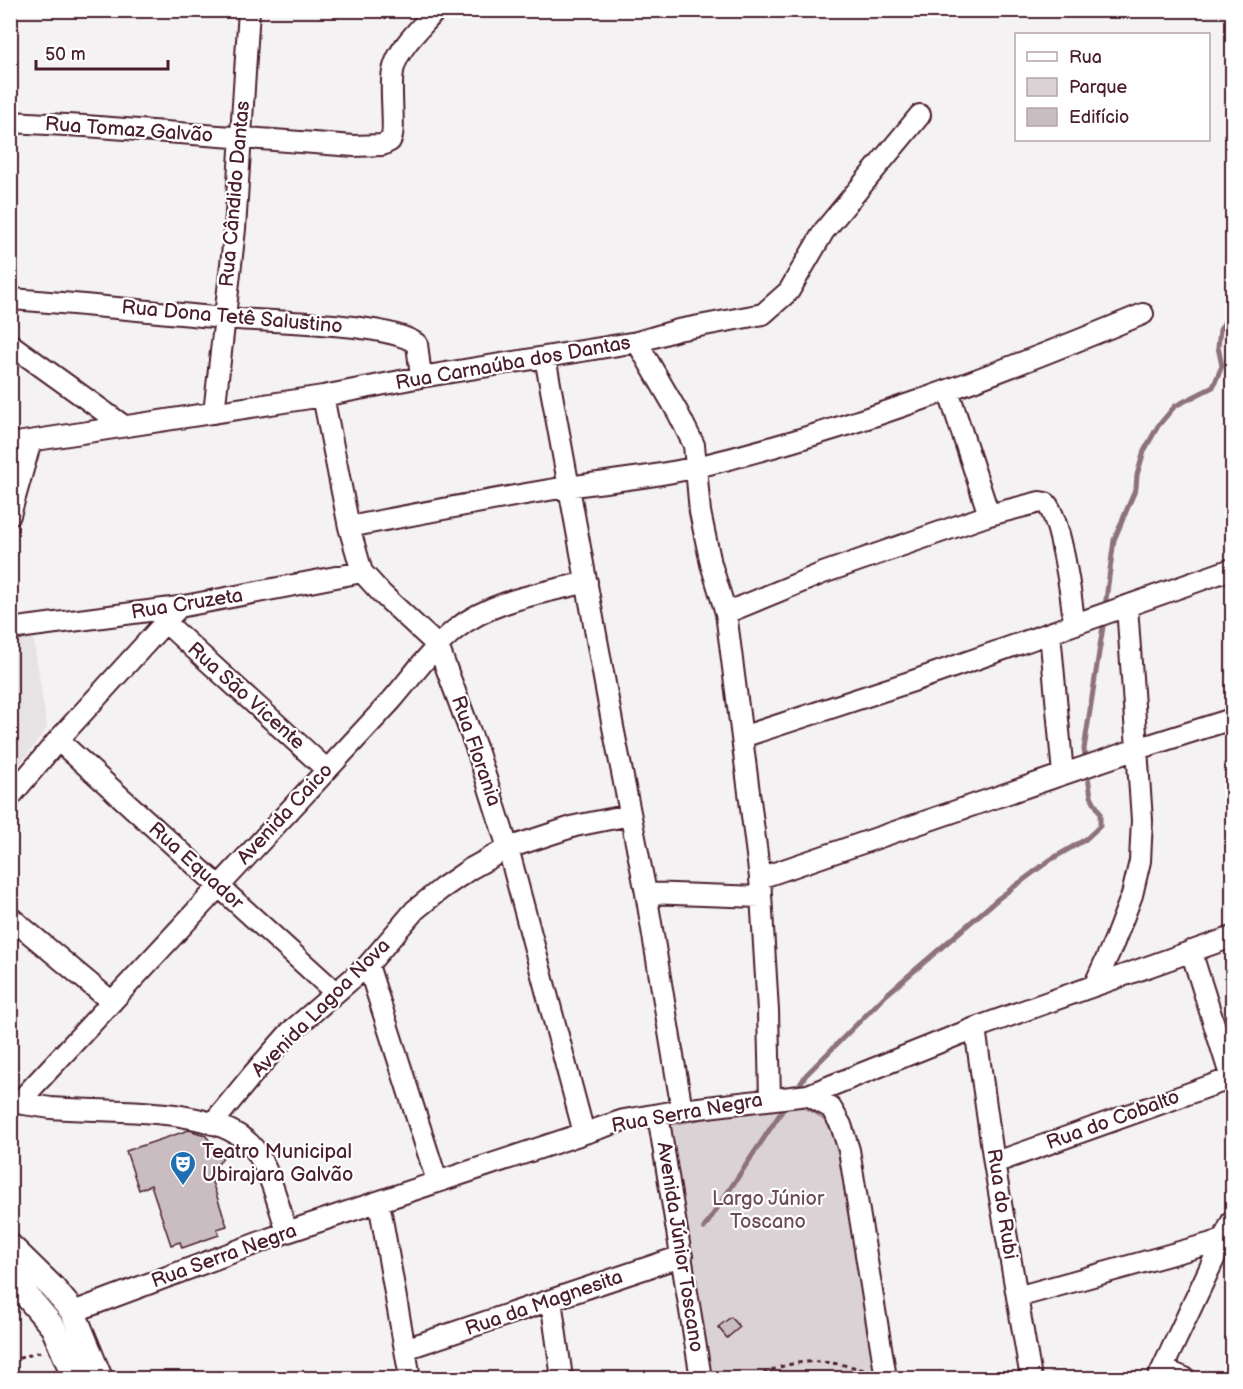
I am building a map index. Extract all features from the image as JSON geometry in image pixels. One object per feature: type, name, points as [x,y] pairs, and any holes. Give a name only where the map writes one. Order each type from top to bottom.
[{"type":"street","name":"Rua Cândido Dantas","points":[[214,413],[235,229],[249,10]]},
{"type":"street","name":"Rua Tomaz Galvão","points":[[10,123],[86,126],[354,146],[382,145],[390,141],[394,134],[392,84],[394,67],[406,46],[436,10]]},
{"type":"street","name":"Rua Carnaúba dos Dantas","points":[[10,444],[323,396],[421,377],[638,342],[678,330],[763,314],[774,307],[789,291],[824,231],[920,115]]},
{"type":"street","name":"Rua Dona Tetê Salustino","points":[[10,299],[370,330],[402,336],[417,344],[421,377]]},
{"type":"street","points":[[348,527],[481,501],[696,467],[833,428],[948,390],[1143,314]]},
{"type":"street","points":[[638,342],[694,444],[700,512],[726,613],[760,888],[768,1011],[770,1099]]},
{"type":"street","points":[[10,344],[124,426]]},
{"type":"street","points":[[545,357],[646,893],[682,1110]]},
{"type":"street","points":[[948,390],[989,515]]},
{"type":"street","name":"Rua Florania","points":[[323,396],[348,527],[362,572],[382,594],[438,646],[478,753],[508,848],[584,1133]]},
{"type":"street","points":[[10,515],[31,441]]},
{"type":"street","points":[[726,613],[823,573],[989,515],[1040,502],[1050,507],[1068,577],[1074,624]]},
{"type":"street","points":[[742,737],[1233,569]]},
{"type":"street","name":"Rua Cruzeta","points":[[10,629],[179,607],[362,572]]},
{"type":"street","name":"Avenida Caico","points":[[14,1102],[111,1002],[457,628],[485,612],[516,600],[587,582]]},
{"type":"street","points":[[1094,986],[1132,895],[1140,861],[1142,820],[1127,606]]},
{"type":"street","points":[[10,797],[58,740],[179,607]]},
{"type":"street","name":"Rua São Vicente","points":[[166,623],[326,769]]},
{"type":"street","points":[[1050,633],[1063,774]]},
{"type":"street","points":[[646,893],[760,888],[1063,774],[1233,719]]},
{"type":"street","name":"Rua Equador","points":[[58,740],[335,992]]},
{"type":"street","name":"Avenida Lagoa Nova","points":[[212,1124],[290,1032],[368,965],[415,910],[441,889],[470,869],[508,848],[575,826],[630,815]]},
{"type":"street","points":[[10,917],[111,1002]]},
{"type":"street","name":"Rua Serra Negra","points":[[73,1312],[287,1232],[624,1120],[682,1110],[808,1095],[975,1028],[1233,937]]},
{"type":"street","points":[[1191,951],[1232,1078]]},
{"type":"street","points":[[368,965],[437,1181]]},
{"type":"street","name":"Rua do Rubi","points":[[975,1028],[994,1163],[1031,1378]]},
{"type":"street","name":"Rua do Cobalto","points":[[994,1163],[1232,1078]]},
{"type":"street","points":[[808,1095],[831,1108],[849,1150],[878,1375]]},
{"type":"street","points":[[14,1102],[52,1108],[142,1111],[187,1118],[231,1131],[251,1145],[267,1172],[287,1232]]},
{"type":"street","name":"Avenida Júnior Toscano","points":[[658,1115],[701,1378]]},
{"type":"street","points":[[379,1202],[410,1378]]},
{"type":"street","points":[[1185,1378],[1160,1374],[1228,1242],[1233,1221]]},
{"type":"street","points":[[1017,1297],[1228,1242]]},
{"type":"street","points":[[10,1246],[52,1287],[73,1312],[100,1378]]},
{"type":"street","name":"Rua da Magnesita","points":[[405,1349],[682,1256]]},
{"type":"street","points":[[10,1276],[39,1307],[53,1327],[75,1378]]},
{"type":"street","points":[[551,1300],[562,1378]]},
{"type":"path","points":[[10,1361],[48,1350]]},
{"type":"path","points":[[868,1360],[878,1375]]},
{"type":"path","points":[[756,1378],[800,1362],[826,1361],[878,1375]]},
{"type":"path","points":[[871,1378],[878,1375]]},
{"type":"shaded area","points":[[33,636],[47,728],[11,776],[11,640]]},
{"type":"green space","name":"Largo Júnior Toscano","points":[[791,1104],[817,1115],[837,1135],[876,1378],[710,1378],[669,1125]]},
{"type":"building","name":"Teatro Municipal Ubirajara Galvão","points":[[189,1130],[205,1135],[223,1157],[210,1176],[227,1226],[217,1229],[219,1235],[182,1248],[180,1242],[171,1245],[151,1185],[139,1190],[126,1151]]},
{"type":"building","points":[[731,1317],[740,1327],[727,1338],[718,1327]]},
{"type":"waterway","points":[[1232,275],[1232,284]]},
{"type":"waterway","points":[[1105,607],[1114,540],[1136,488],[1144,451],[1158,426],[1175,406],[1213,387],[1222,366],[1218,347],[1220,330],[1232,309]]},
{"type":"waterway","points":[[1086,762],[1084,749],[1104,620]]},
{"type":"waterway","points":[[795,1092],[806,1075],[886,995],[999,898],[1050,860],[1086,839],[1100,826],[1100,813],[1091,796],[1087,771]]},
{"type":"waterway","points":[[704,1228],[788,1102]]},
{"type":"place","name":"Teatro Municipal Ubirajara Galvão","points":[[183,1187]]}]
